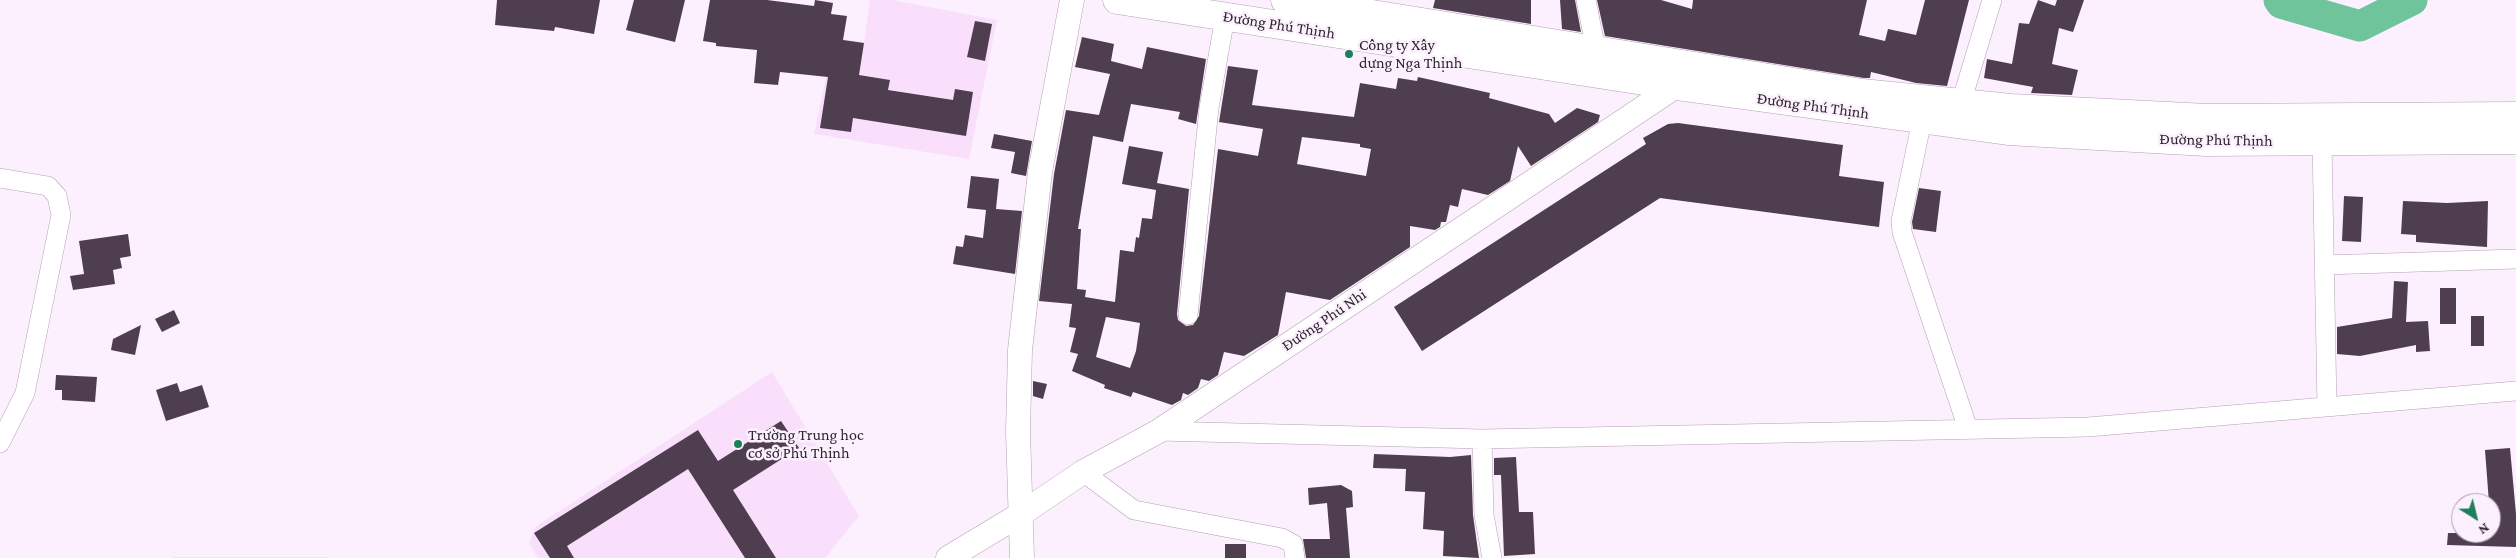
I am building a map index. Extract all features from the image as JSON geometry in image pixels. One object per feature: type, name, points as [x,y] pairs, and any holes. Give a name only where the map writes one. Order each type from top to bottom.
[{"type":"highway","name":"Đường Phú Thịnh","points":[[1117,0],[1224,17],[1678,75],[2011,108],[2207,118],[2516,116]]},
{"type":"highway","name":"Đường Phú Thịnh","points":[[1285,0],[1596,50],[1678,75],[1922,120],[2008,131],[2177,140],[2516,140]]},
{"type":"street","points":[[1022,558],[1018,431],[1020,350],[1040,172],[1072,0]]},
{"type":"street","points":[[1586,0],[1596,50]]},
{"type":"street","points":[[1961,103],[1992,0]]},
{"type":"street","points":[[1188,315],[1209,108],[1224,17]]},
{"type":"street","name":"Đường Phú Nhi","points":[[948,558],[1021,514],[1082,472],[1159,431],[1678,75]]},
{"type":"street","points":[[1922,120],[1901,221],[1902,232],[1968,429]]},
{"type":"street","points":[[2322,141],[2327,407]]},
{"type":"street","points":[[0,178],[48,186],[57,196],[61,215],[25,393],[0,443]]},
{"type":"street","points":[[2324,265],[2516,259]]},
{"type":"street","points":[[1159,431],[1482,439],[2088,427],[2516,391]]},
{"type":"street","points":[[1482,439],[1484,516],[1492,558]]},
{"type":"street","points":[[1082,472],[1134,510],[1282,538],[1293,544],[1295,558]]},
{"type":"shaded area","points":[[870,0],[893,0],[997,20],[969,159],[814,134],[834,38],[864,42]]},
{"type":"shaded area","name":"Trường Trung học cơ sở Phú Thịnh","points":[[772,372],[859,516],[825,558],[538,558],[529,544],[535,527]]},
{"type":"shaded area","points":[[173,557],[330,558],[172,558]]},
{"type":"building","points":[[497,0],[600,0],[594,34],[555,27],[554,31],[495,25]]},
{"type":"building","points":[[634,0],[685,0],[675,42],[626,30]]},
{"type":"building","points":[[710,0],[767,0],[814,6],[815,0],[833,3],[831,14],[847,16],[843,40],[864,43],[859,75],[890,80],[888,90],[953,100],[955,89],[973,92],[966,136],[853,118],[851,132],[820,128],[828,77],[780,72],[778,85],[754,83],[757,50],[716,46],[716,43],[703,41]]},
{"type":"building","points":[[1435,0],[1531,0],[1531,24],[1433,8]]},
{"type":"building","points":[[1560,0],[1575,0],[1581,32],[1562,29]]},
{"type":"building","points":[[1597,0],[1661,0],[1692,9],[1693,0],[1867,0],[1859,35],[1885,41],[1888,29],[1916,35],[1925,0],[1969,0],[1947,86],[1916,83],[1871,72],[1870,78],[1864,78],[1605,36]]},
{"type":"building","points":[[2038,0],[2055,6],[2057,0],[2084,0],[2073,32],[2059,28],[2052,64],[2078,70],[2072,95],[2031,93],[2033,87],[1984,78],[1987,59],[2012,64],[2019,23],[2029,24]]},
{"type":"building","points":[[975,21],[992,24],[985,61],[967,57]]},
{"type":"building","points":[[1082,37],[1114,44],[1111,61],[1142,69],[1147,47],[1206,59],[1196,124],[1178,119],[1180,112],[1131,104],[1123,142],[1093,136],[1078,229],[1081,229],[1077,289],[1086,290],[1085,297],[1115,302],[1120,250],[1134,252],[1136,237],[1139,238],[1142,218],[1152,219],[1156,190],[1122,184],[1129,146],[1163,152],[1157,183],[1189,189],[1177,314],[1178,320],[1186,326],[1193,325],[1199,316],[1218,149],[1258,156],[1263,129],[1219,122],[1228,66],[1258,70],[1252,105],[1354,117],[1360,83],[1396,89],[1398,78],[1417,81],[1418,77],[1490,93],[1489,98],[1549,114],[1555,123],[1577,108],[1600,115],[1598,122],[1531,166],[1518,146],[1510,181],[1488,195],[1462,189],[1458,207],[1450,205],[1446,222],[1441,222],[1440,227],[1435,230],[1410,226],[1410,247],[1330,300],[1286,292],[1278,335],[1244,356],[1224,352],[1218,375],[1209,381],[1201,379],[1198,388],[1188,395],[1183,393],[1181,400],[1172,405],[1133,392],[1131,397],[1104,388],[1105,385],[1072,371],[1078,354],[1070,352],[1076,328],[1069,327],[1072,304],[1039,301],[1054,174],[1066,110],[1099,115],[1110,74],[1075,67]],"holes":[[[1302,137],[1360,144],[1360,147],[1371,149],[1366,176],[1297,164]],[[1106,317],[1140,323],[1136,351],[1130,368],[1096,357]]]},
{"type":"building","points":[[1678,123],[1843,145],[1839,176],[1884,182],[1879,227],[1660,198],[1422,351],[1394,307],[1646,144],[1643,138],[1668,124]]},
{"type":"building","points":[[994,134],[1032,141],[1026,176],[1011,173],[1015,152],[991,148]]},
{"type":"building","points":[[971,176],[999,179],[996,209],[1022,211],[1015,274],[953,264],[956,246],[963,247],[965,235],[983,238],[986,210],[967,208]]},
{"type":"building","points":[[1919,188],[1941,191],[1936,232],[1913,229],[1912,222]]},
{"type":"building","points":[[2344,196],[2363,197],[2361,242],[2342,241]]},
{"type":"building","points":[[2403,201],[2447,203],[2488,201],[2487,247],[2416,242],[2416,235],[2401,234]]},
{"type":"building","points":[[128,234],[131,256],[120,258],[122,268],[113,270],[115,284],[73,290],[70,276],[84,274],[79,241]]},
{"type":"building","points":[[2394,281],[2408,282],[2406,322],[2428,321],[2430,351],[2416,352],[2416,345],[2360,356],[2337,354],[2337,327],[2392,318]]},
{"type":"building","points":[[2440,288],[2456,288],[2456,324],[2440,324]]},
{"type":"building","points":[[174,310],[180,323],[162,332],[155,319]]},
{"type":"building","points":[[2471,316],[2484,316],[2484,346],[2471,346]]},
{"type":"building","points":[[141,325],[135,355],[111,350],[113,339]]},
{"type":"building","points":[[56,375],[97,377],[95,402],[62,400],[62,390],[55,390]]},
{"type":"building","points":[[1033,381],[1047,384],[1043,399],[1033,396]]},
{"type":"building","points":[[177,383],[180,392],[202,385],[209,407],[166,421],[156,390]]},
{"type":"building","points":[[781,421],[799,448],[733,490],[776,558],[745,558],[688,469],[567,546],[574,558],[550,558],[534,533],[698,430],[718,461]]},
{"type":"building","points":[[2510,448],[2516,514],[2516,547],[2447,545],[2448,533],[2451,533],[2451,543],[2501,543],[2501,493],[2488,493],[2485,450]]},
{"type":"building","points":[[1374,454],[1450,457],[1471,455],[1473,515],[1479,558],[1443,556],[1444,531],[1423,529],[1425,492],[1405,491],[1406,469],[1373,468]]},
{"type":"building","points":[[1516,457],[1519,512],[1533,512],[1535,554],[1504,556],[1501,475],[1494,475],[1494,458]]},
{"type":"building","points":[[1341,485],[1352,491],[1353,507],[1346,508],[1350,558],[1306,558],[1303,539],[1330,539],[1327,503],[1309,505],[1308,488]]},
{"type":"building","points":[[1225,544],[1246,544],[1246,558],[1225,558]]},
{"type":"waterway","points":[[2279,0],[2281,3],[2360,26],[2412,0]]},
{"type":"place","name":"Công ty Xây dựng Nga Thịnh","points":[[1349,54]]},
{"type":"place","name":"Trường Trung học cơ sở Phú Thịnh","points":[[738,444]]}]
